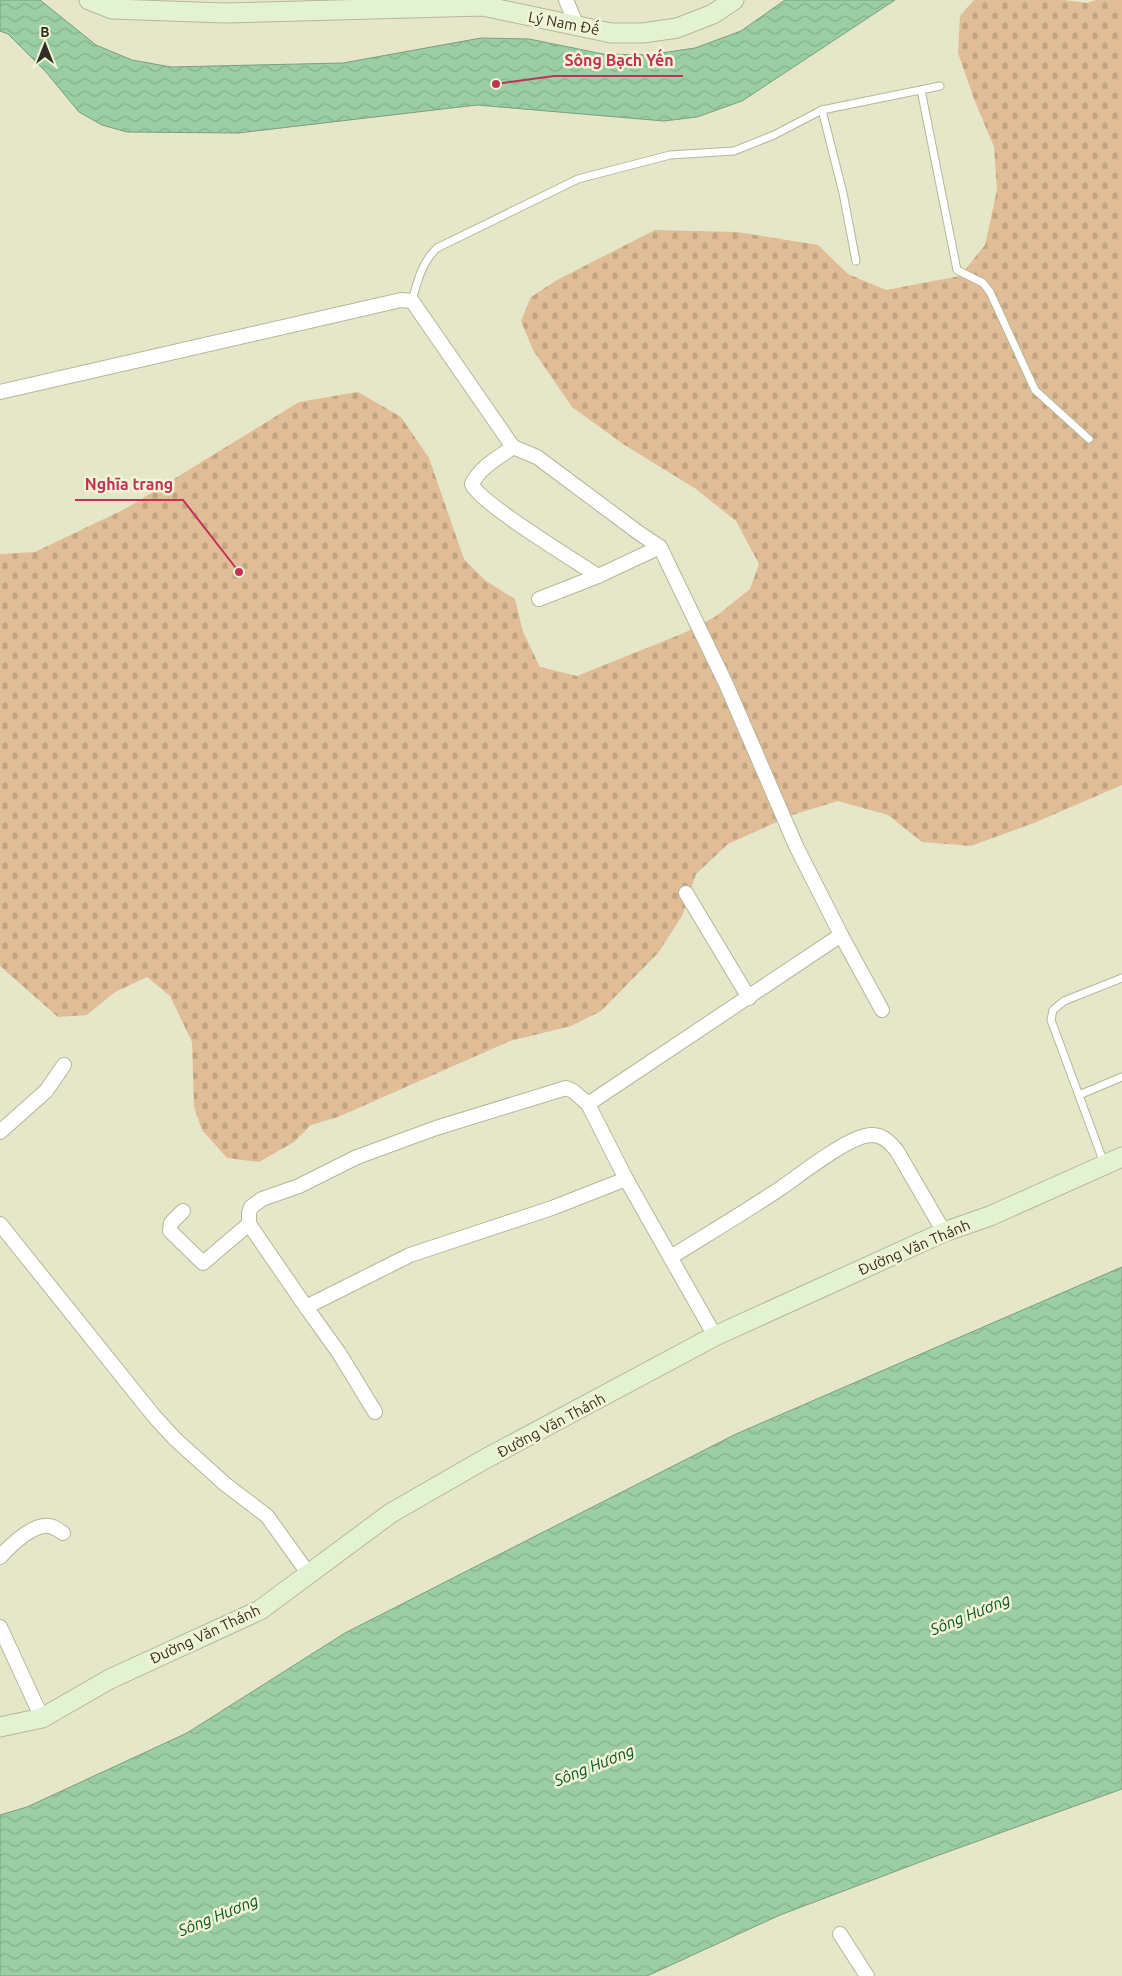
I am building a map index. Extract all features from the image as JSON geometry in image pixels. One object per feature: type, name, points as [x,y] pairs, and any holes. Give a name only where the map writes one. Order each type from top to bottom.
[{"type":"main road","name":"Lý Nam Đế","points":[[89,0],[112,9],[225,13],[483,6],[611,33],[643,33],[678,28],[713,14],[734,0]]},
{"type":"main road","name":"Đường Văn Thánh","points":[[0,1727],[42,1718],[110,1678],[260,1610],[391,1513],[485,1459],[715,1336],[944,1232],[990,1216],[1122,1157]]},
{"type":"street","points":[[566,0],[577,26]]},
{"type":"street","points":[[0,392],[401,300],[412,301],[513,447],[537,457],[660,547],[726,684],[796,846],[882,1010]]},
{"type":"street","points":[[513,447],[480,472],[472,484],[473,488],[496,508],[598,576]]},
{"type":"street","points":[[539,598],[598,576],[660,547]]},
{"type":"street","points":[[686,893],[749,998]]},
{"type":"street","points":[[588,1104],[841,935]]},
{"type":"street","points":[[0,1132],[46,1091],[64,1064]]},
{"type":"street","points":[[375,1412],[339,1353],[249,1224],[251,1207],[262,1199],[299,1186],[357,1157],[436,1128],[566,1088],[588,1104],[626,1179],[715,1336]]},
{"type":"street","points":[[671,1258],[824,1158],[866,1135],[878,1135],[888,1140],[944,1232]]},
{"type":"street","points":[[306,1307],[410,1255],[552,1208],[626,1179]]},
{"type":"street","points":[[183,1210],[171,1223],[170,1230],[203,1263],[249,1224]]},
{"type":"street","points":[[0,1224],[154,1416],[175,1439],[225,1484],[267,1516],[308,1573]]},
{"type":"street","points":[[0,1557],[23,1536],[37,1528],[52,1526],[63,1533]]},
{"type":"street","points":[[0,1627],[42,1718]]},
{"type":"street","points":[[840,1934],[867,1976]]},
{"type":"lane","points":[[412,301],[428,256],[436,248],[578,179],[670,155],[734,151],[774,135],[822,110],[940,86]]},
{"type":"lane","points":[[921,90],[957,270],[983,283],[990,292],[1035,390],[1088,440]]},
{"type":"lane","points":[[822,110],[843,193],[856,261]]},
{"type":"lane","points":[[1105,1164],[1051,1020],[1053,1010],[1064,1001],[1122,978]]},
{"type":"lane","points":[[1079,1095],[1122,1078]]},
{"type":"green space","points":[[974,0],[1064,0],[1087,3],[1096,0],[1122,0],[1122,785],[1034,823],[971,846],[922,842],[888,815],[838,801],[792,815],[728,844],[696,874],[682,916],[658,953],[601,1011],[571,1026],[510,1041],[338,1117],[311,1125],[294,1142],[259,1162],[227,1158],[202,1130],[194,1107],[192,1042],[170,996],[147,977],[115,992],[87,1015],[58,1017],[0,966],[0,554],[35,552],[127,508],[299,402],[358,392],[401,417],[429,458],[464,559],[486,581],[515,599],[523,632],[540,667],[577,676],[684,633],[715,617],[750,589],[759,564],[736,521],[696,489],[623,444],[572,407],[533,350],[521,321],[531,297],[557,280],[655,230],[737,232],[818,245],[848,274],[886,290],[960,276],[985,245],[997,190],[994,147],[974,99],[958,53],[960,16]]},
{"type":"water","points":[[0,0],[40,0],[96,45],[132,60],[171,67],[343,63],[481,38],[529,39],[603,54],[648,55],[695,48],[741,31],[785,0],[895,0],[742,101],[697,117],[664,121],[477,105],[238,133],[127,132],[102,125],[79,112],[46,72],[8,34],[0,31]]},
{"type":"water","name":"Sông Hương","points":[[1122,1267],[1122,1789],[780,1915],[647,1976],[0,1976],[0,1815],[27,1807],[187,1733],[345,1633],[736,1434]]},
{"type":"place","name":"Sông Bạch Yến","points":[[496,84]]},
{"type":"place","name":"Nghĩa trang","points":[[239,572]]}]
